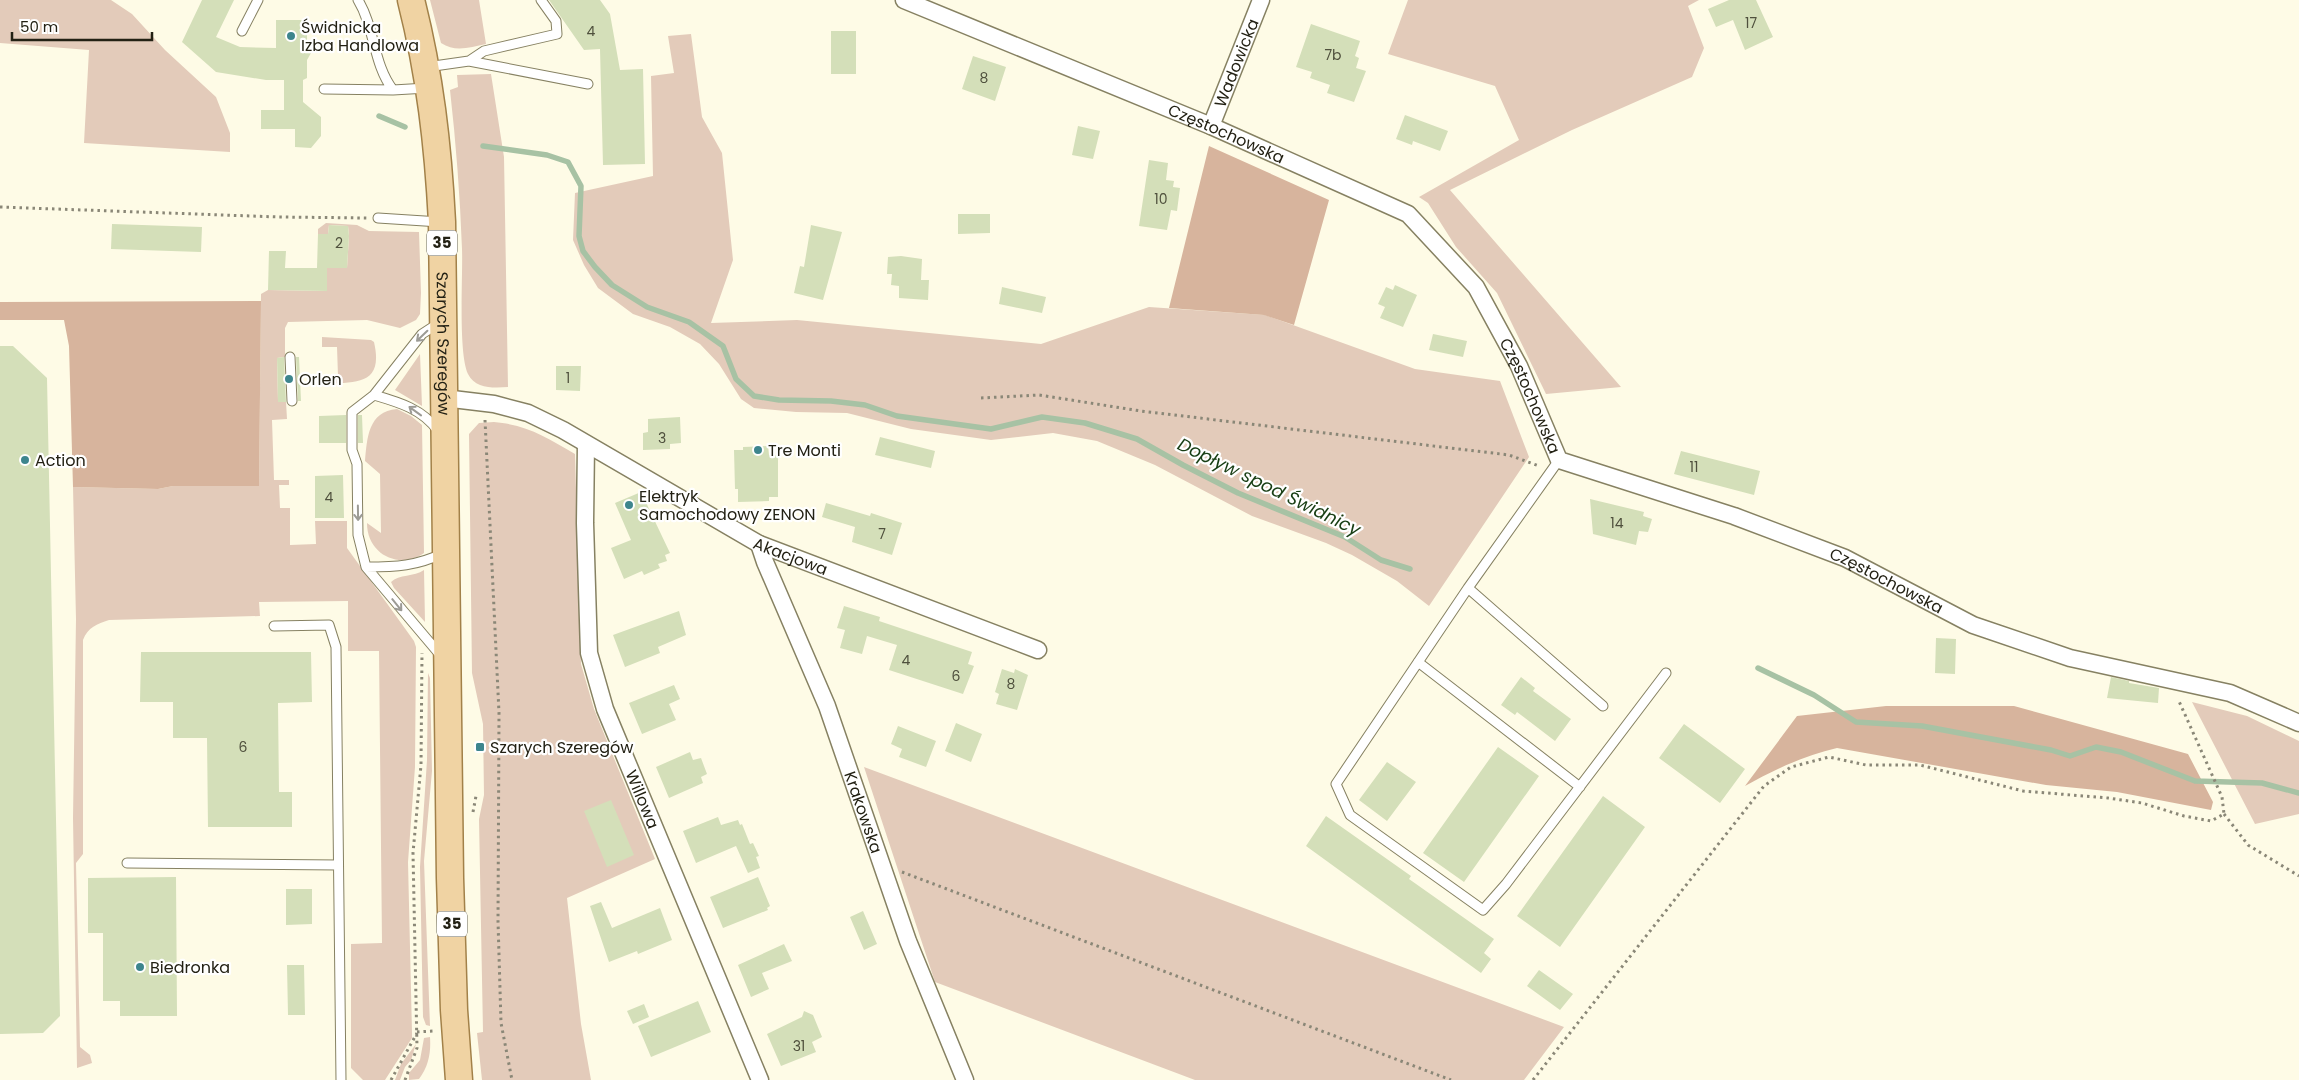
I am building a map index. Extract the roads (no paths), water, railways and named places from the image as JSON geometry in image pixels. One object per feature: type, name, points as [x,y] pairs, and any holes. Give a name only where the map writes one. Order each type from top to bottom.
[{"type":"main road","name":"Szarych Szeregów","points":[[412,0],[429,78],[438,155],[442,222],[447,662],[454,1010],[459,1080]]},
{"type":"street","name":"Częstochowska","points":[[904,0],[1211,126],[1408,214],[1476,287],[1519,366],[1555,466],[1734,516],[1845,558],[1973,625],[2070,658],[2230,693],[2299,723]]},
{"type":"street","name":"Wadowicka","points":[[1211,126],[1261,0]]},
{"type":"street","name":"Akacjowa","points":[[444,398],[483,403],[528,414],[586,444],[759,544],[1038,650]]},
{"type":"street","name":"Willowa","points":[[586,444],[585,523],[589,653],[605,709],[760,1080]]},
{"type":"street","name":"Krakowska","points":[[759,544],[827,706],[908,941],[965,1080]]},
{"type":"lane","points":[[242,31],[258,0]]},
{"type":"lane","points":[[358,0],[365,11],[383,77],[393,90]]},
{"type":"lane","points":[[324,90],[393,90],[429,78],[469,61],[484,51],[557,34],[556,21],[541,0]]},
{"type":"lane","points":[[469,61],[588,84]]},
{"type":"lane","points":[[378,218],[442,222]]},
{"type":"lane","points":[[443,320],[422,334],[374,394],[352,412],[352,450],[357,464],[358,535],[366,567],[422,635],[447,662]]},
{"type":"lane","points":[[290,357],[292,401]]},
{"type":"lane","points":[[374,394],[410,406],[434,426],[445,442]]},
{"type":"lane","points":[[1555,466],[1468,588],[1336,784],[1350,816],[1483,910],[1506,884],[1666,673]]},
{"type":"lane","points":[[366,567],[403,567],[421,563],[447,552]]},
{"type":"lane","points":[[1468,588],[1603,706]]},
{"type":"lane","points":[[274,626],[330,625],[336,648],[340,1080]]},
{"type":"lane","points":[[1418,662],[1580,787]]},
{"type":"lane","points":[[127,863],[338,865]]},
{"type":"waterway","name":"Dopływ spod Świdnicy","points":[[379,116],[405,127]]},
{"type":"waterway","name":"Dopływ spod Świdnicy","points":[[483,146],[547,155],[568,162],[581,186],[579,236],[583,251],[595,267],[612,285],[647,307],[689,322],[723,346],[736,379],[754,396],[779,400],[831,401],[865,405],[897,416],[991,429],[1042,417],[1085,423],[1137,439],[1238,493],[1345,537],[1381,560],[1410,569]]},
{"type":"waterway","name":"Dopływ spod Świdnicy","points":[[1758,668],[1814,695],[1856,722],[1922,726],[2051,750],[2070,756],[2096,747],[2121,752],[2195,781],[2262,783],[2299,793]]},
{"type":"place","name":"Świdnicka Izba Handlowa","points":[[291,36]]},
{"type":"place","name":"Orlen","points":[[289,379]]},
{"type":"place","name":"Tre Monti","points":[[758,450]]},
{"type":"place","name":"Action","points":[[25,460]]},
{"type":"place","name":"Elektryk Samochodowy ZENON","points":[[629,505]]},
{"type":"place","name":"Szarych Szeregów","points":[[480,747]]},
{"type":"place","name":"Biedronka","points":[[140,967]]}]
